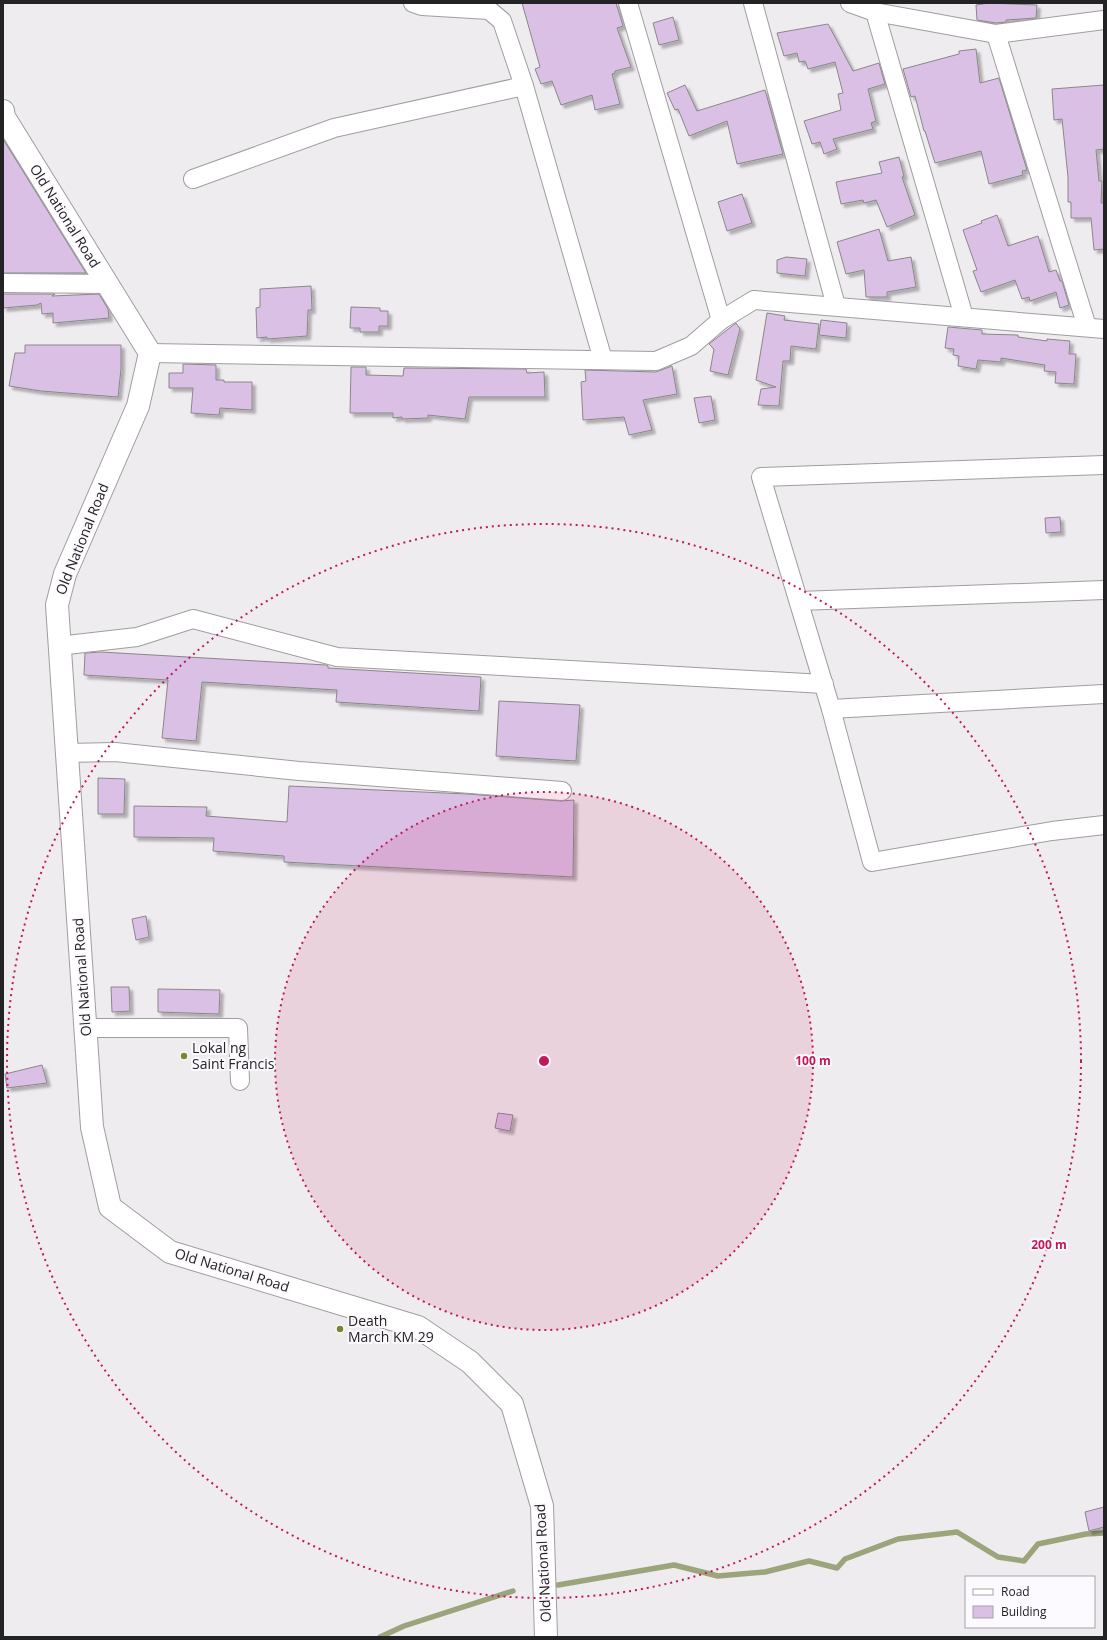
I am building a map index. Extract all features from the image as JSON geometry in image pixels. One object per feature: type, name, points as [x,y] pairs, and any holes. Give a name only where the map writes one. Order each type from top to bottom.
[{"type":"main road","name":"Old National Road","points":[[3,111],[4,117],[150,353],[138,406],[59,589],[57,605],[58,646],[92,1127],[110,1207],[170,1252],[418,1327],[470,1362],[512,1404],[542,1506],[546,1637]]},
{"type":"street","points":[[413,3],[422,6],[489,10],[502,21],[524,86],[604,360]]},
{"type":"street","points":[[628,3],[721,320]]},
{"type":"street","points":[[752,3],[836,306]]},
{"type":"street","points":[[850,3],[875,12],[996,34],[1104,20]]},
{"type":"street","points":[[875,12],[964,317]]},
{"type":"street","points":[[150,353],[656,361],[691,346],[721,320],[754,300],[1095,328],[996,34]]},
{"type":"street","points":[[193,179],[334,128],[524,86]]},
{"type":"street","points":[[3,283],[107,284]]},
{"type":"street","points":[[1104,465],[761,477],[824,684],[872,862],[1052,831],[1104,825]]},
{"type":"street","points":[[799,601],[1104,590]]},
{"type":"street","points":[[58,646],[137,637],[193,619],[337,657],[824,684]]},
{"type":"street","points":[[831,709],[1104,694]]},
{"type":"street","points":[[66,753],[116,752],[307,771],[562,792]]},
{"type":"street","points":[[86,1028],[238,1028],[240,1081]]},
{"type":"building","points":[[522,3],[616,3],[623,26],[617,28],[631,67],[615,71],[615,73],[612,74],[620,104],[595,110],[592,95],[561,105],[552,81],[541,84],[535,69],[540,67]]},
{"type":"building","points":[[989,3],[1037,5],[1036,18],[1006,20],[1006,22],[996,23],[977,20],[976,5]]},
{"type":"building","points":[[673,17],[679,40],[659,45],[653,23]]},
{"type":"building","points":[[828,24],[853,71],[879,63],[885,84],[868,89],[876,121],[871,123],[873,129],[833,139],[837,149],[824,154],[820,142],[812,144],[804,121],[841,110],[838,94],[843,93],[835,62],[808,69],[805,61],[799,62],[797,53],[784,56],[777,33]]},
{"type":"building","points":[[976,49],[980,83],[999,78],[1027,170],[1022,171],[1023,175],[989,184],[981,151],[935,163],[924,131],[915,96],[911,97],[903,69],[959,54],[959,51]]},
{"type":"building","points":[[685,85],[697,111],[765,90],[783,154],[737,164],[727,121],[689,136],[678,109],[675,110],[667,93]]},
{"type":"building","points":[[1104,85],[1104,149],[1096,150],[1099,181],[1102,181],[1101,203],[1104,203],[1104,249],[1094,250],[1091,218],[1071,218],[1071,202],[1068,202],[1068,177],[1062,119],[1054,120],[1052,89]]},
{"type":"building","points":[[3,139],[86,273],[3,273]]},
{"type":"building","points":[[899,157],[904,176],[902,177],[915,215],[887,227],[876,200],[864,203],[863,200],[841,204],[836,182],[882,173],[879,162]]},
{"type":"building","points":[[742,194],[752,223],[727,231],[718,202]]},
{"type":"building","points":[[997,215],[1008,246],[1038,236],[1049,272],[1056,270],[1060,281],[1062,281],[1069,305],[1060,308],[1056,292],[1030,301],[1029,297],[1022,299],[1015,280],[981,292],[973,271],[977,270],[963,230],[982,223],[981,221]]},
{"type":"building","points":[[879,229],[888,261],[911,257],[916,287],[887,292],[887,297],[866,297],[864,270],[846,274],[837,242]]},
{"type":"building","points":[[786,257],[807,259],[805,276],[777,273],[777,260]]},
{"type":"building","points":[[311,286],[312,310],[308,310],[307,336],[267,339],[267,337],[257,338],[256,308],[260,307],[260,289]]},
{"type":"building","points":[[3,294],[55,294],[52,296],[99,294],[108,309],[109,318],[53,323],[53,313],[42,314],[41,303],[37,305],[3,308]]},
{"type":"building","points":[[351,307],[380,308],[380,311],[388,311],[388,326],[379,326],[379,332],[360,332],[360,328],[350,328]]},
{"type":"building","points":[[767,313],[785,316],[784,320],[819,324],[816,349],[791,346],[790,361],[783,361],[779,406],[758,405],[761,389],[776,387],[756,380]]},
{"type":"building","points":[[821,320],[847,323],[846,338],[819,335]]},
{"type":"building","points":[[736,323],[740,329],[728,375],[710,371],[714,349],[709,344]]},
{"type":"building","points":[[948,327],[982,330],[982,334],[1018,335],[1018,337],[1047,341],[1047,339],[1070,341],[1069,354],[1076,354],[1074,384],[1055,383],[1056,372],[1044,371],[1045,365],[1001,358],[1001,362],[978,360],[976,369],[958,366],[959,356],[953,355],[954,349],[945,348]]},
{"type":"building","points":[[25,345],[121,345],[121,369],[118,397],[41,391],[9,386],[15,353],[25,353]]},
{"type":"building","points":[[183,364],[216,365],[216,380],[224,380],[224,382],[252,382],[252,410],[220,408],[219,415],[191,413],[193,388],[169,388],[169,373],[183,373]]},
{"type":"building","points":[[672,366],[677,394],[643,400],[652,430],[629,435],[624,417],[583,420],[581,382],[586,381],[585,370],[656,372]]},
{"type":"building","points":[[351,367],[366,367],[366,375],[403,376],[404,368],[526,369],[527,373],[544,372],[545,397],[469,397],[465,419],[428,415],[428,418],[402,419],[402,417],[393,418],[393,413],[350,413]]},
{"type":"building","points":[[711,396],[715,420],[699,423],[694,398]]},
{"type":"building","points":[[1060,517],[1061,532],[1046,533],[1045,518]]},
{"type":"building","points":[[101,652],[326,665],[328,668],[481,677],[479,711],[336,702],[337,690],[202,682],[196,741],[162,738],[168,680],[84,675],[85,653]]},
{"type":"building","points":[[499,701],[580,705],[576,761],[496,756]]},
{"type":"building","points":[[98,778],[125,779],[124,814],[98,814]]},
{"type":"building","points":[[289,786],[467,794],[561,801],[574,800],[573,877],[284,862],[284,856],[213,851],[214,838],[134,837],[134,806],[207,807],[206,816],[287,822]]},
{"type":"building","points":[[146,916],[149,937],[136,940],[132,919]]},
{"type":"building","points":[[111,987],[129,987],[130,1011],[112,1012]]},
{"type":"building","points":[[158,989],[220,990],[219,1014],[158,1012]]},
{"type":"building","points":[[42,1065],[47,1083],[7,1088],[5,1074]]},
{"type":"building","points":[[498,1113],[513,1115],[510,1131],[495,1128]]},
{"type":"building","points":[[1104,1507],[1104,1527],[1089,1531],[1085,1512]]},
{"type":"waterway","points":[[558,1585],[674,1565],[718,1576],[765,1572],[809,1561],[837,1568],[845,1559],[898,1539],[957,1532],[998,1557],[1024,1561],[1038,1544],[1086,1534],[1104,1533]]},
{"type":"waterway","points":[[380,1637],[404,1626],[513,1591]]},
{"type":"place","name":"Lokal ng Saint Francis","points":[[184,1056]]},
{"type":"place","name":"Death March KM 29","points":[[340,1329]]}]
